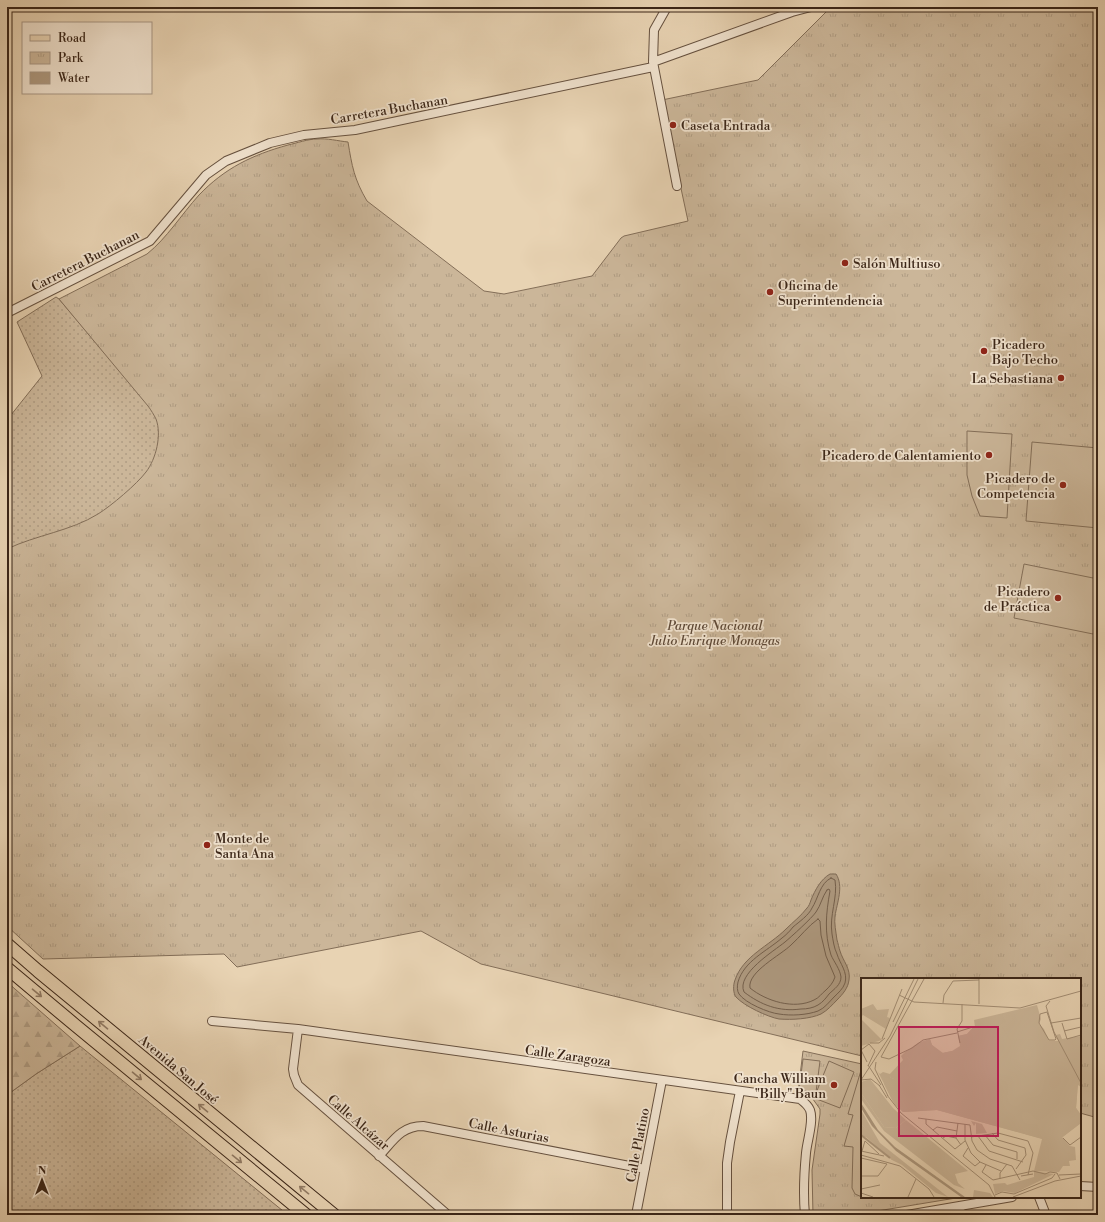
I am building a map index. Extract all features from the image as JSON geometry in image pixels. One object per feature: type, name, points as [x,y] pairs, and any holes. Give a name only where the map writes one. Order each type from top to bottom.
[{"type":"main road","name":"Avenida San José","points":[[7,944],[334,1215]]},
{"type":"main road","points":[[7,968],[306,1215]]},
{"type":"street","points":[[667,7],[654,30],[653,64],[677,186]]},
{"type":"street","name":"Carretera Buchanan","points":[[7,313],[150,241],[206,175],[226,161],[270,143],[304,135],[355,130],[653,64],[792,12],[811,7]]},
{"type":"street","name":"Calle Zaragoza","points":[[212,1021],[298,1029],[800,1100],[807,1104],[812,1118],[806,1151],[804,1176],[805,1215]]},
{"type":"street","name":"Calle Alcázar","points":[[298,1029],[293,1069],[298,1085],[448,1215]]},
{"type":"street","name":"Calle Platino","points":[[636,1215],[662,1080]]},
{"type":"street","points":[[726,1215],[727,1163],[740,1091]]},
{"type":"street","name":"Calle Asturias","points":[[379,1156],[399,1134],[406,1129],[423,1126],[645,1169]]},
{"type":"street","points":[[1081,1186],[1098,1187]]},
{"type":"street","points":[[907,1215],[1006,1198]]},
{"type":"street","points":[[1039,1198],[1046,1215]]},
{"type":"street","points":[[959,1206],[962,1215]]},
{"type":"green space","name":"Parque Nacional Julio Enrique Monagas","points":[[831,7],[1098,7],[1098,1118],[1081,1113],[1081,978],[861,978],[861,1056],[481,964],[421,931],[237,967],[224,954],[43,959],[7,926],[7,549],[88,520],[110,506],[137,482],[150,467],[157,447],[158,439],[158,425],[148,406],[59,299],[147,254],[167,234],[199,195],[229,170],[263,153],[314,139],[329,139],[348,142],[354,172],[367,201],[484,291],[504,294],[592,276],[624,236],[688,221],[662,100],[758,80]]},
{"type":"green space","points":[[56,297],[196,461],[7,570],[7,420],[42,376],[17,322]]},
{"type":"green space","name":"Picadero de Calentamiento","points":[[967,431],[1012,434],[1007,518],[980,516],[972,496],[967,475]]},
{"type":"green space","name":"Picadero de Competencia","points":[[1032,442],[1098,448],[1098,528],[1026,521]]},
{"type":"green space","name":"Picadero de Práctica","points":[[1024,564],[1098,579],[1098,635],[1014,618]]},
{"type":"green space","points":[[7,982],[80,1046],[36,1074],[7,1095]]},
{"type":"green space","points":[[80,1046],[288,1215],[7,1215],[7,1095],[36,1074]]},
{"type":"green space","points":[[803,1051],[861,1064],[861,1198],[956,1198],[853,1215],[813,1215],[812,1170],[820,1109],[810,1095],[798,1092]]},
{"type":"green space","points":[[803,1059],[820,1061],[816,1092],[799,1090]]},
{"type":"green space","name":"Cancha William \"Billy\" Baun","points":[[829,1061],[854,1072],[840,1108],[814,1098]]},
{"type":"green space","points":[[861,1070],[861,1197],[855,1194],[852,1188],[853,1147],[844,1146],[853,1115],[848,1114]]},
{"type":"water","points":[[830,874],[836,874],[840,884],[835,922],[837,940],[841,955],[849,972],[848,986],[845,991],[832,1006],[821,1014],[806,1018],[774,1018],[745,1004],[736,997],[734,991],[734,982],[744,964],[802,914],[809,905],[814,892]]},
{"type":"place","name":"Caseta Entrada","points":[[673,125]]},
{"type":"place","name":"Salón Multiuso","points":[[845,263]]},
{"type":"place","name":"Oficina de Superintendencia","points":[[770,292]]},
{"type":"place","name":"Picadero Bajo Techo","points":[[984,351]]},
{"type":"place","name":"La Sebastiana","points":[[1061,378]]},
{"type":"place","name":"Picadero de Calentamiento","points":[[989,455]]},
{"type":"place","name":"Picadero de Competencia","points":[[1063,485]]},
{"type":"place","name":"Picadero de Práctica","points":[[1058,598]]},
{"type":"place","name":"Monte de Santa Ana","points":[[207,845]]},
{"type":"place","name":"Cancha William \"Billy\" Baun","points":[[834,1085]]}]
